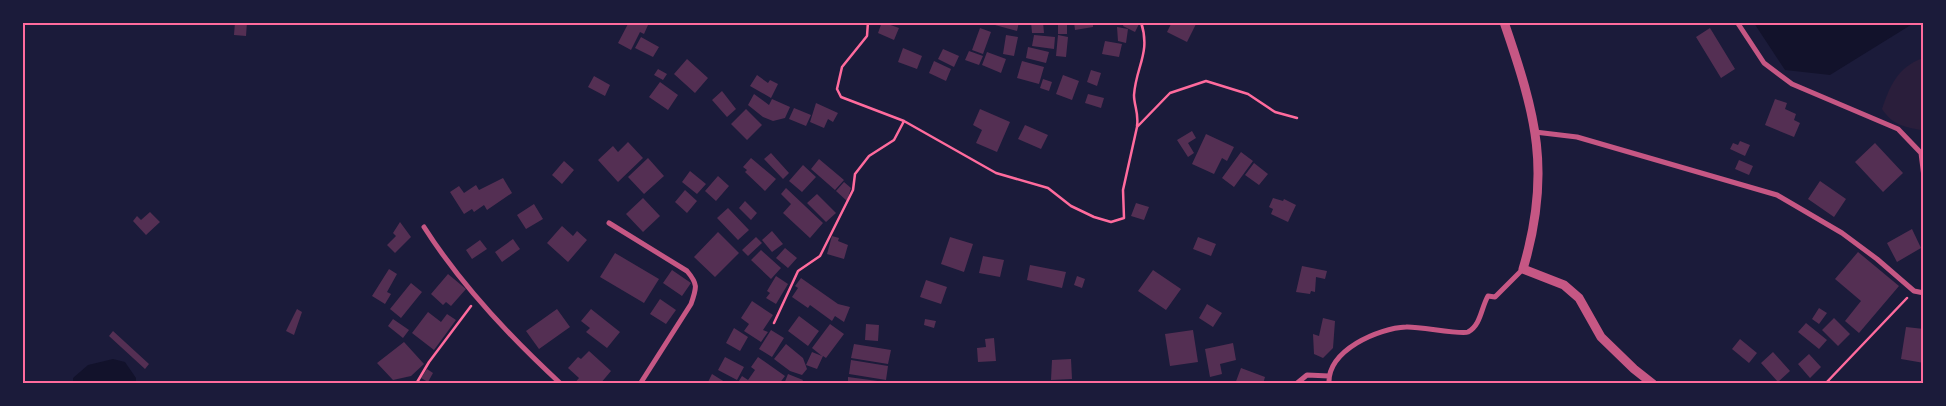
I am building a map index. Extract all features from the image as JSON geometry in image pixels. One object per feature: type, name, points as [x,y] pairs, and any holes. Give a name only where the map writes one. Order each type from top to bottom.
[{"type":"street","points":[[1329,384],[1328,376],[1344,351],[1374,334],[1406,327],[1466,333],[1476,326],[1488,296],[1495,297],[1522,269],[1531,240],[1538,197],[1539,154],[1527,88],[1504,22]]},
{"type":"street","points":[[1737,22],[1764,63],[1792,84],[1898,129],[1922,153],[1924,177]]},
{"type":"street","points":[[1536,132],[1577,137],[1777,195],[1842,232],[1914,291],[1924,293]]},
{"type":"street","points":[[609,223],[687,271],[695,282],[695,291],[691,304],[640,384]]},
{"type":"street","points":[[424,227],[441,254],[522,348],[561,384]]},
{"type":"street","points":[[1522,269],[1564,285],[1579,298],[1601,337],[1634,369],[1654,384]]},
{"type":"street","points":[[1296,384],[1307,375],[1328,376]]},
{"type":"path","points":[[868,22],[867,36],[842,66],[837,89],[841,97],[904,121],[996,173],[1048,188],[1072,206],[1111,222],[1124,218],[1123,190],[1137,127],[1138,114],[1134,96],[1146,39],[1141,22]]},
{"type":"path","points":[[1137,127],[1170,93],[1206,81],[1248,94],[1275,112],[1297,118]]},
{"type":"path","points":[[774,324],[798,271],[820,256],[853,190],[855,174],[869,156],[894,140],[904,121]]},
{"type":"path","points":[[1825,384],[1914,291]]},
{"type":"path","points":[[416,384],[429,362],[478,297]]},
{"type":"shaded area","points":[[1754,23],[1914,23],[1830,75],[1785,70]]},
{"type":"shaded area","points":[[1923,58],[1924,124],[1921,130],[1898,124],[1882,109],[1888,92],[1896,78],[1907,66]]},
{"type":"shaded area","points":[[113,359],[125,362],[136,378],[136,383],[73,383],[73,378],[88,365]]},
{"type":"building","points":[[235,22],[247,22],[246,36],[234,35]]},
{"type":"building","points":[[629,22],[643,22],[648,25],[644,34],[640,32],[631,50],[618,43]]},
{"type":"building","points":[[882,22],[899,28],[894,40],[878,33]]},
{"type":"building","points":[[984,22],[1019,22],[1017,31]]},
{"type":"building","points":[[1031,22],[1043,22],[1044,33],[1032,33]]},
{"type":"building","points":[[1058,22],[1067,22],[1067,34],[1058,34]]},
{"type":"building","points":[[1074,22],[1093,22],[1093,27],[1075,30]]},
{"type":"building","points":[[1124,22],[1140,22],[1135,32],[1123,26]]},
{"type":"building","points":[[1172,22],[1197,22],[1187,42],[1167,32]]},
{"type":"building","points":[[1117,27],[1128,29],[1126,43],[1118,41]]},
{"type":"building","points":[[980,28],[991,32],[983,54],[972,50]]},
{"type":"building","points":[[1710,28],[1735,69],[1721,78],[1696,37]]},
{"type":"building","points":[[1006,35],[1018,37],[1014,56],[1003,54]]},
{"type":"building","points":[[1034,35],[1055,37],[1054,49],[1032,46]]},
{"type":"building","points":[[1058,35],[1068,37],[1066,57],[1056,56]]},
{"type":"building","points":[[641,37],[659,47],[653,57],[635,48]]},
{"type":"building","points":[[1105,41],[1122,44],[1119,57],[1102,54]]},
{"type":"building","points":[[1028,47],[1049,52],[1046,63],[1026,58]]},
{"type":"building","points":[[903,48],[922,56],[917,69],[898,62]]},
{"type":"building","points":[[943,49],[959,56],[954,67],[938,59]]},
{"type":"building","points":[[969,51],[983,56],[979,65],[965,60]]},
{"type":"building","points":[[987,52],[1006,59],[1001,73],[982,65]]},
{"type":"building","points":[[687,59],[708,78],[695,93],[674,74]]},
{"type":"building","points":[[934,61],[951,69],[946,81],[929,73]]},
{"type":"building","points":[[1022,61],[1044,67],[1039,84],[1017,78]]},
{"type":"building","points":[[658,69],[667,74],[663,80],[654,75]]},
{"type":"building","points":[[1091,70],[1101,73],[1097,86],[1087,82]]},
{"type":"building","points":[[757,75],[768,83],[770,80],[778,84],[771,98],[750,86]]},
{"type":"building","points":[[1063,75],[1079,81],[1072,100],[1056,94]]},
{"type":"building","points":[[594,76],[610,85],[605,96],[588,87]]},
{"type":"building","points":[[1043,79],[1052,82],[1049,91],[1040,88]]},
{"type":"building","points":[[660,82],[678,95],[668,110],[649,97]]},
{"type":"building","points":[[722,91],[736,109],[727,117],[712,100]]},
{"type":"building","points":[[754,94],[769,105],[772,99],[790,107],[785,118],[773,121],[763,117],[748,105]]},
{"type":"building","points":[[1088,94],[1104,98],[1101,108],[1085,103]]},
{"type":"building","points":[[1775,99],[1787,103],[1785,109],[1796,114],[1794,120],[1800,123],[1794,137],[1765,125]]},
{"type":"building","points":[[816,103],[838,113],[833,122],[828,119],[824,128],[810,122]]},
{"type":"building","points":[[794,108],[811,115],[806,126],[789,119]]},
{"type":"building","points":[[746,109],[762,125],[747,140],[731,124]]},
{"type":"building","points":[[980,109],[1010,122],[997,152],[976,143],[982,130],[973,125]]},
{"type":"building","points":[[1025,125],[1048,135],[1041,149],[1018,139]]},
{"type":"building","points":[[1192,131],[1196,138],[1188,143],[1194,153],[1188,157],[1177,140]]},
{"type":"building","points":[[1206,134],[1234,147],[1227,161],[1222,158],[1214,174],[1192,164]]},
{"type":"building","points":[[1740,141],[1750,145],[1745,156],[1730,149],[1733,143],[1738,145]]},
{"type":"building","points":[[628,142],[643,158],[618,182],[598,160],[613,146],[618,152]]},
{"type":"building","points":[[1875,143],[1903,173],[1883,192],[1855,162]]},
{"type":"building","points":[[1241,152],[1253,161],[1234,187],[1222,178]]},
{"type":"building","points":[[771,153],[789,173],[783,179],[764,159]]},
{"type":"building","points":[[648,158],[664,176],[644,194],[628,177]]},
{"type":"building","points":[[751,158],[776,179],[765,191],[745,172],[747,170],[743,167]]},
{"type":"building","points":[[819,159],[844,180],[835,190],[811,169]]},
{"type":"building","points":[[1739,160],[1753,166],[1749,175],[1735,169]]},
{"type":"building","points":[[564,161],[574,170],[562,184],[552,175]]},
{"type":"building","points":[[1254,163],[1268,174],[1259,185],[1245,175]]},
{"type":"building","points":[[803,165],[816,177],[802,192],[789,181]]},
{"type":"building","points":[[690,171],[706,184],[697,194],[682,182]]},
{"type":"building","points":[[718,176],[729,186],[716,201],[705,191]]},
{"type":"building","points":[[503,178],[512,193],[487,210],[484,205],[474,212],[472,209],[464,214],[450,192],[459,186],[464,193],[476,185],[479,190]]},
{"type":"building","points":[[1820,181],[1846,199],[1834,217],[1808,199]]},
{"type":"building","points":[[844,182],[851,188],[847,201],[836,191]]},
{"type":"building","points":[[786,188],[823,223],[810,238],[783,213],[791,204],[781,194]]},
{"type":"building","points":[[685,190],[697,201],[687,213],[675,202]]},
{"type":"building","points":[[817,194],[836,213],[826,222],[807,203]]},
{"type":"building","points":[[643,198],[660,216],[643,232],[626,214]]},
{"type":"building","points":[[1273,198],[1283,201],[1284,199],[1296,205],[1288,222],[1271,214],[1273,209],[1269,207]]},
{"type":"building","points":[[745,201],[757,213],[751,220],[739,208]]},
{"type":"building","points":[[1136,203],[1149,207],[1144,220],[1131,216]]},
{"type":"building","points":[[534,204],[543,219],[526,229],[517,215]]},
{"type":"building","points":[[728,208],[749,230],[738,240],[717,218]]},
{"type":"building","points":[[150,212],[160,222],[146,235],[133,221],[137,216],[141,220]]},
{"type":"building","points":[[400,222],[411,237],[395,253],[387,245],[396,236],[393,233]]},
{"type":"building","points":[[562,226],[573,236],[577,231],[587,240],[568,262],[547,243]]},
{"type":"building","points":[[1912,229],[1921,248],[1897,262],[1887,243]]},
{"type":"building","points":[[772,231],[783,244],[772,252],[762,240]]},
{"type":"building","points":[[718,232],[739,253],[715,277],[694,257]]},
{"type":"building","points":[[832,236],[839,238],[838,241],[848,245],[844,259],[827,254]]},
{"type":"building","points":[[756,237],[762,243],[748,256],[742,250]]},
{"type":"building","points":[[950,237],[973,244],[964,272],[941,264]]},
{"type":"building","points":[[1198,237],[1216,244],[1211,256],[1193,249]]},
{"type":"building","points":[[513,239],[520,249],[502,262],[495,252]]},
{"type":"building","points":[[480,240],[487,249],[472,259],[466,250]]},
{"type":"building","points":[[785,248],[797,258],[788,268],[776,258]]},
{"type":"building","points":[[761,250],[781,268],[771,279],[751,260]]},
{"type":"building","points":[[1858,252],[1899,286],[1859,333],[1845,321],[1861,301],[1835,279]]},
{"type":"building","points":[[615,253],[659,279],[644,303],[600,277]]},
{"type":"building","points":[[983,256],[1004,260],[1000,277],[979,273]]},
{"type":"building","points":[[1030,265],[1066,272],[1062,288],[1027,280]]},
{"type":"building","points":[[1302,266],[1327,271],[1325,279],[1316,277],[1315,292],[1311,291],[1310,294],[1296,292]]},
{"type":"building","points":[[389,269],[397,274],[387,292],[391,294],[385,304],[372,296]]},
{"type":"building","points":[[672,270],[691,283],[682,296],[663,283]]},
{"type":"building","points":[[1153,270],[1181,289],[1166,310],[1138,291]]},
{"type":"building","points":[[448,274],[466,289],[451,306],[446,302],[443,305],[431,294]]},
{"type":"building","points":[[776,276],[788,284],[776,304],[766,298],[770,293],[767,291]]},
{"type":"building","points":[[1077,276],[1085,279],[1082,288],[1074,285]]},
{"type":"building","points":[[801,278],[838,304],[850,307],[844,322],[835,316],[832,321],[810,305],[808,308],[792,297],[798,288],[795,286]]},
{"type":"building","points":[[926,280],[947,287],[941,304],[920,297]]},
{"type":"building","points":[[411,283],[422,292],[401,318],[390,309]]},
{"type":"building","points":[[660,299],[676,310],[666,324],[650,314]]},
{"type":"building","points":[[752,301],[773,315],[763,330],[768,332],[761,342],[744,331],[749,324],[741,318]]},
{"type":"building","points":[[1207,304],[1222,313],[1213,327],[1199,318]]},
{"type":"building","points":[[1819,308],[1827,313],[1819,324],[1812,319]]},
{"type":"building","points":[[297,309],[302,312],[294,335],[286,331]]},
{"type":"building","points":[[557,309],[570,327],[539,349],[526,331]]},
{"type":"building","points":[[591,309],[620,332],[607,348],[586,332],[590,328],[581,321]]},
{"type":"building","points":[[428,312],[441,322],[447,314],[456,320],[434,350],[412,333]]},
{"type":"building","points":[[799,316],[819,331],[808,346],[788,331]]},
{"type":"building","points":[[1323,318],[1335,321],[1333,348],[1323,358],[1314,354],[1313,334],[1319,336]]},
{"type":"building","points":[[1834,318],[1850,334],[1838,346],[1822,330]]},
{"type":"building","points":[[393,319],[409,330],[403,338],[388,326]]},
{"type":"building","points":[[925,319],[936,321],[934,328],[924,325]]},
{"type":"building","points":[[1806,323],[1827,340],[1819,349],[1798,332]]},
{"type":"building","points":[[830,324],[844,334],[826,358],[823,356],[817,369],[806,365],[812,352],[822,356],[812,348]]},
{"type":"building","points":[[866,324],[879,325],[878,341],[865,340]]},
{"type":"building","points":[[1906,327],[1924,329],[1924,363],[1901,359]]},
{"type":"building","points":[[734,328],[748,337],[740,351],[726,343]]},
{"type":"building","points":[[771,330],[784,338],[772,357],[759,349]]},
{"type":"building","points":[[1193,330],[1198,362],[1170,366],[1165,334]]},
{"type":"building","points":[[113,331],[149,364],[145,369],[109,336]]},
{"type":"building","points":[[994,338],[996,361],[978,362],[977,348],[986,347],[985,339]]},
{"type":"building","points":[[1740,339],[1757,353],[1749,363],[1732,349]]},
{"type":"building","points":[[404,342],[424,364],[411,376],[393,380],[377,363]]},
{"type":"building","points":[[1233,343],[1236,360],[1220,364],[1222,374],[1210,377],[1205,349]]},
{"type":"building","points":[[786,344],[803,358],[807,369],[802,375],[790,371],[774,359]]},
{"type":"building","points":[[854,344],[891,350],[888,364],[851,358]]},
{"type":"building","points":[[589,351],[611,371],[600,384],[574,384],[579,378],[568,368],[578,357],[581,359]]},
{"type":"building","points":[[1773,352],[1790,371],[1778,382],[1761,363]]},
{"type":"building","points":[[1809,354],[1821,367],[1810,378],[1798,364]]},
{"type":"building","points":[[725,357],[744,367],[737,380],[718,370]]},
{"type":"building","points":[[758,357],[785,376],[779,384],[737,384],[742,376],[748,380],[755,370],[751,367]]},
{"type":"building","points":[[1071,359],[1072,379],[1051,380],[1052,360]]},
{"type":"building","points":[[851,360],[888,366],[886,380],[849,374]]},
{"type":"building","points":[[1241,368],[1265,377],[1263,384],[1235,384]]},
{"type":"building","points":[[427,369],[433,373],[428,382],[421,378]]},
{"type":"building","points":[[712,374],[728,384],[707,384]]},
{"type":"building","points":[[788,374],[803,380],[801,384],[784,384]]},
{"type":"building","points":[[848,377],[885,382],[885,384],[848,384]]}]
